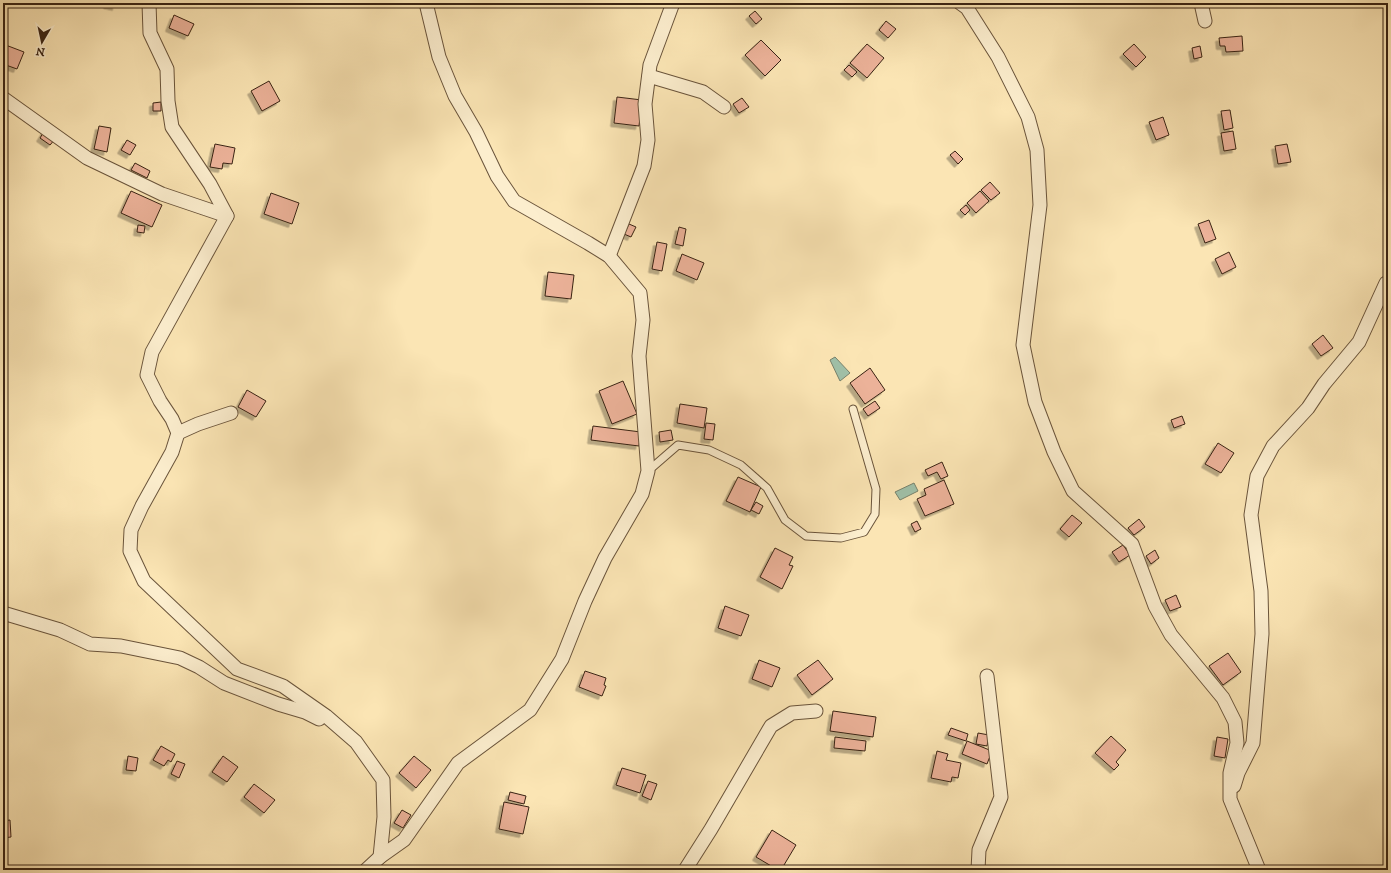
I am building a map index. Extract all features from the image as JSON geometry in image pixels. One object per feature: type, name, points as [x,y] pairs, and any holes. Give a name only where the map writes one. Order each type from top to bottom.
[{"type":"street","points":[[149,3],[150,33],[167,69],[168,100],[172,127],[210,184],[227,216]]},
{"type":"street","points":[[366,870],[380,857],[404,840],[458,763],[530,710],[562,660],[605,558],[642,494],[648,471],[639,356],[643,320],[640,293],[609,256],[514,201],[497,176],[476,132],[454,96],[439,57],[426,3]]},
{"type":"street","points":[[609,256],[644,166],[648,140],[645,104],[650,64],[673,3]]},
{"type":"street","points":[[960,3],[967,8],[998,57],[1028,117],[1037,150],[1040,205],[1023,345],[1035,402],[1054,452],[1073,491],[1132,544],[1154,606],[1171,635],[1223,698],[1235,722],[1237,743],[1230,773],[1230,799],[1259,870]]},
{"type":"street","points":[[1201,3],[1205,21]]},
{"type":"street","points":[[649,76],[703,92],[724,107]]},
{"type":"street","points":[[3,98],[87,158],[162,194],[227,216]]},
{"type":"street","points":[[227,216],[152,352],[147,375],[160,401],[172,419],[178,433],[172,452],[142,506],[131,530],[130,551],[144,581],[237,669],[283,686],[326,716],[356,742],[384,780],[384,817],[380,857]]},
{"type":"street","points":[[1230,799],[1238,773],[1253,743],[1262,634],[1261,591],[1251,515],[1257,476],[1272,446],[1308,408],[1324,384],[1359,342],[1386,283],[1388,284]]},
{"type":"street","points":[[178,433],[198,424],[231,413]]},
{"type":"street","points":[[3,613],[60,630],[90,644],[121,646],[180,658],[224,683],[278,704],[305,712],[320,720],[326,716]]},
{"type":"street","points":[[978,870],[979,850],[1002,797],[987,676]]},
{"type":"street","points":[[685,870],[771,726],[792,713],[816,711]]},
{"type":"lane","points":[[648,471],[678,445],[709,450],[742,466],[767,488],[785,520],[806,536],[841,538],[864,532],[875,514],[876,488],[853,409]]},
{"type":"shaded area","points":[[835,357],[850,373],[840,381],[830,360]]},
{"type":"shaded area","points":[[914,483],[918,491],[900,500],[895,492]]},
{"type":"building","points":[[107,3],[116,3],[116,7],[107,5]]},
{"type":"building","points":[[755,11],[762,19],[756,24],[749,16]]},
{"type":"building","points":[[174,15],[194,24],[188,36],[169,28]]},
{"type":"building","points":[[886,21],[896,29],[888,38],[879,30]]},
{"type":"building","points":[[1242,36],[1243,51],[1226,52],[1225,46],[1220,46],[1219,38]]},
{"type":"building","points":[[761,40],[781,60],[765,76],[745,55]]},
{"type":"building","points":[[3,44],[24,52],[17,69],[3,64]]},
{"type":"building","points":[[867,44],[884,58],[867,78],[850,63]]},
{"type":"building","points":[[1134,44],[1146,57],[1136,67],[1123,54]]},
{"type":"building","points":[[1200,46],[1202,57],[1194,59],[1192,48]]},
{"type":"building","points":[[849,65],[857,72],[852,77],[844,70]]},
{"type":"building","points":[[269,81],[280,101],[262,111],[251,91]]},
{"type":"building","points":[[617,97],[642,100],[639,126],[614,123]]},
{"type":"building","points":[[742,98],[749,107],[739,113],[733,104]]},
{"type":"building","points":[[161,102],[161,111],[153,111],[153,103]]},
{"type":"building","points":[[1230,110],[1233,128],[1224,130],[1221,111]]},
{"type":"building","points":[[1163,117],[1169,135],[1156,140],[1149,122]]},
{"type":"building","points":[[99,126],[111,128],[107,152],[94,149]]},
{"type":"building","points":[[45,130],[56,138],[50,145],[40,138]]},
{"type":"building","points":[[1233,131],[1236,149],[1224,151],[1221,133]]},
{"type":"building","points":[[127,140],[136,145],[130,155],[121,150]]},
{"type":"building","points":[[215,144],[235,148],[232,164],[223,163],[222,169],[210,167]]},
{"type":"building","points":[[1287,144],[1291,162],[1278,164],[1275,146]]},
{"type":"building","points":[[955,151],[963,159],[958,164],[950,155]]},
{"type":"building","points":[[135,163],[150,171],[147,178],[131,170]]},
{"type":"building","points":[[990,182],[1000,193],[991,200],[981,190]]},
{"type":"building","points":[[131,191],[162,205],[152,227],[121,213]]},
{"type":"building","points":[[980,191],[989,201],[976,213],[967,203]]},
{"type":"building","points":[[271,193],[299,203],[292,224],[264,214]]},
{"type":"building","points":[[966,205],[970,210],[965,215],[960,210]]},
{"type":"building","points":[[1209,220],[1216,239],[1205,243],[1198,224]]},
{"type":"building","points":[[629,224],[636,227],[631,237],[624,234]]},
{"type":"building","points":[[138,225],[145,226],[144,233],[137,232]]},
{"type":"building","points":[[679,227],[686,229],[683,246],[675,244]]},
{"type":"building","points":[[657,242],[667,244],[662,271],[652,269]]},
{"type":"building","points":[[1229,252],[1236,267],[1222,274],[1215,259]]},
{"type":"building","points":[[682,254],[704,263],[697,280],[676,271]]},
{"type":"building","points":[[548,272],[574,275],[571,299],[545,296]]},
{"type":"building","points":[[1323,335],[1333,348],[1321,356],[1312,344]]},
{"type":"building","points":[[870,368],[885,390],[865,404],[850,383]]},
{"type":"building","points":[[623,381],[637,414],[612,424],[599,391]]},
{"type":"building","points":[[247,390],[266,401],[256,417],[238,407]]},
{"type":"building","points":[[875,401],[880,408],[868,416],[863,409]]},
{"type":"building","points":[[680,404],[707,408],[704,428],[677,423]]},
{"type":"building","points":[[1182,416],[1185,424],[1174,428],[1171,420]]},
{"type":"building","points":[[706,423],[715,424],[713,440],[704,439]]},
{"type":"building","points":[[593,426],[641,432],[639,446],[591,440]]},
{"type":"building","points":[[671,430],[673,440],[660,442],[659,432]]},
{"type":"building","points":[[1218,443],[1234,453],[1221,473],[1205,464]]},
{"type":"building","points":[[942,462],[948,476],[941,479],[937,472],[928,476],[925,470]]},
{"type":"building","points":[[738,477],[761,487],[750,512],[726,501]]},
{"type":"building","points":[[944,480],[954,504],[925,516],[917,499],[926,495],[924,489]]},
{"type":"building","points":[[756,502],[763,506],[759,514],[751,510]]},
{"type":"building","points":[[1072,515],[1082,523],[1069,537],[1060,529]]},
{"type":"building","points":[[1139,519],[1145,527],[1134,535],[1128,528]]},
{"type":"building","points":[[917,521],[921,529],[915,532],[911,524]]},
{"type":"building","points":[[1123,545],[1130,555],[1119,562],[1112,552]]},
{"type":"building","points":[[775,548],[793,557],[789,565],[793,566],[782,589],[760,577]]},
{"type":"building","points":[[1155,550],[1159,558],[1151,564],[1146,556]]},
{"type":"building","points":[[1176,595],[1181,607],[1170,611],[1165,600]]},
{"type":"building","points":[[725,606],[749,615],[741,636],[718,628]]},
{"type":"building","points":[[1228,653],[1241,672],[1223,685],[1209,666]]},
{"type":"building","points":[[759,660],[780,668],[772,687],[752,679]]},
{"type":"building","points":[[818,660],[833,679],[812,695],[797,675]]},
{"type":"building","points":[[585,671],[606,678],[604,685],[606,686],[602,696],[579,687]]},
{"type":"building","points":[[833,711],[876,717],[873,737],[830,731]]},
{"type":"building","points":[[951,728],[968,734],[966,741],[948,735]]},
{"type":"building","points":[[978,733],[989,735],[987,746],[976,744]]},
{"type":"building","points":[[1111,736],[1126,750],[1116,762],[1119,765],[1114,770],[1095,753]]},
{"type":"building","points":[[835,737],[866,741],[865,751],[834,748]]},
{"type":"building","points":[[1217,737],[1228,739],[1225,758],[1214,756]]},
{"type":"building","points":[[967,741],[992,751],[987,764],[962,754]]},
{"type":"building","points":[[161,746],[175,754],[171,762],[168,760],[164,766],[153,760]]},
{"type":"building","points":[[937,751],[948,754],[946,760],[961,763],[958,778],[952,777],[951,782],[931,778]]},
{"type":"building","points":[[128,756],[138,758],[136,771],[126,770]]},
{"type":"building","points":[[223,756],[238,767],[227,782],[212,772]]},
{"type":"building","points":[[414,756],[431,770],[416,788],[399,773]]},
{"type":"building","points":[[177,761],[185,764],[179,778],[171,774]]},
{"type":"building","points":[[622,768],[646,775],[640,793],[616,785]]},
{"type":"building","points":[[648,781],[657,784],[651,800],[642,796]]},
{"type":"building","points":[[254,784],[275,800],[264,813],[244,797]]},
{"type":"building","points":[[510,792],[526,796],[524,804],[508,800]]},
{"type":"building","points":[[504,802],[529,807],[523,834],[499,829]]},
{"type":"building","points":[[402,810],[411,815],[403,828],[394,823]]},
{"type":"building","points":[[10,820],[11,837],[3,838],[3,821]]},
{"type":"building","points":[[772,830],[796,845],[781,870],[778,870],[756,857]]}]
